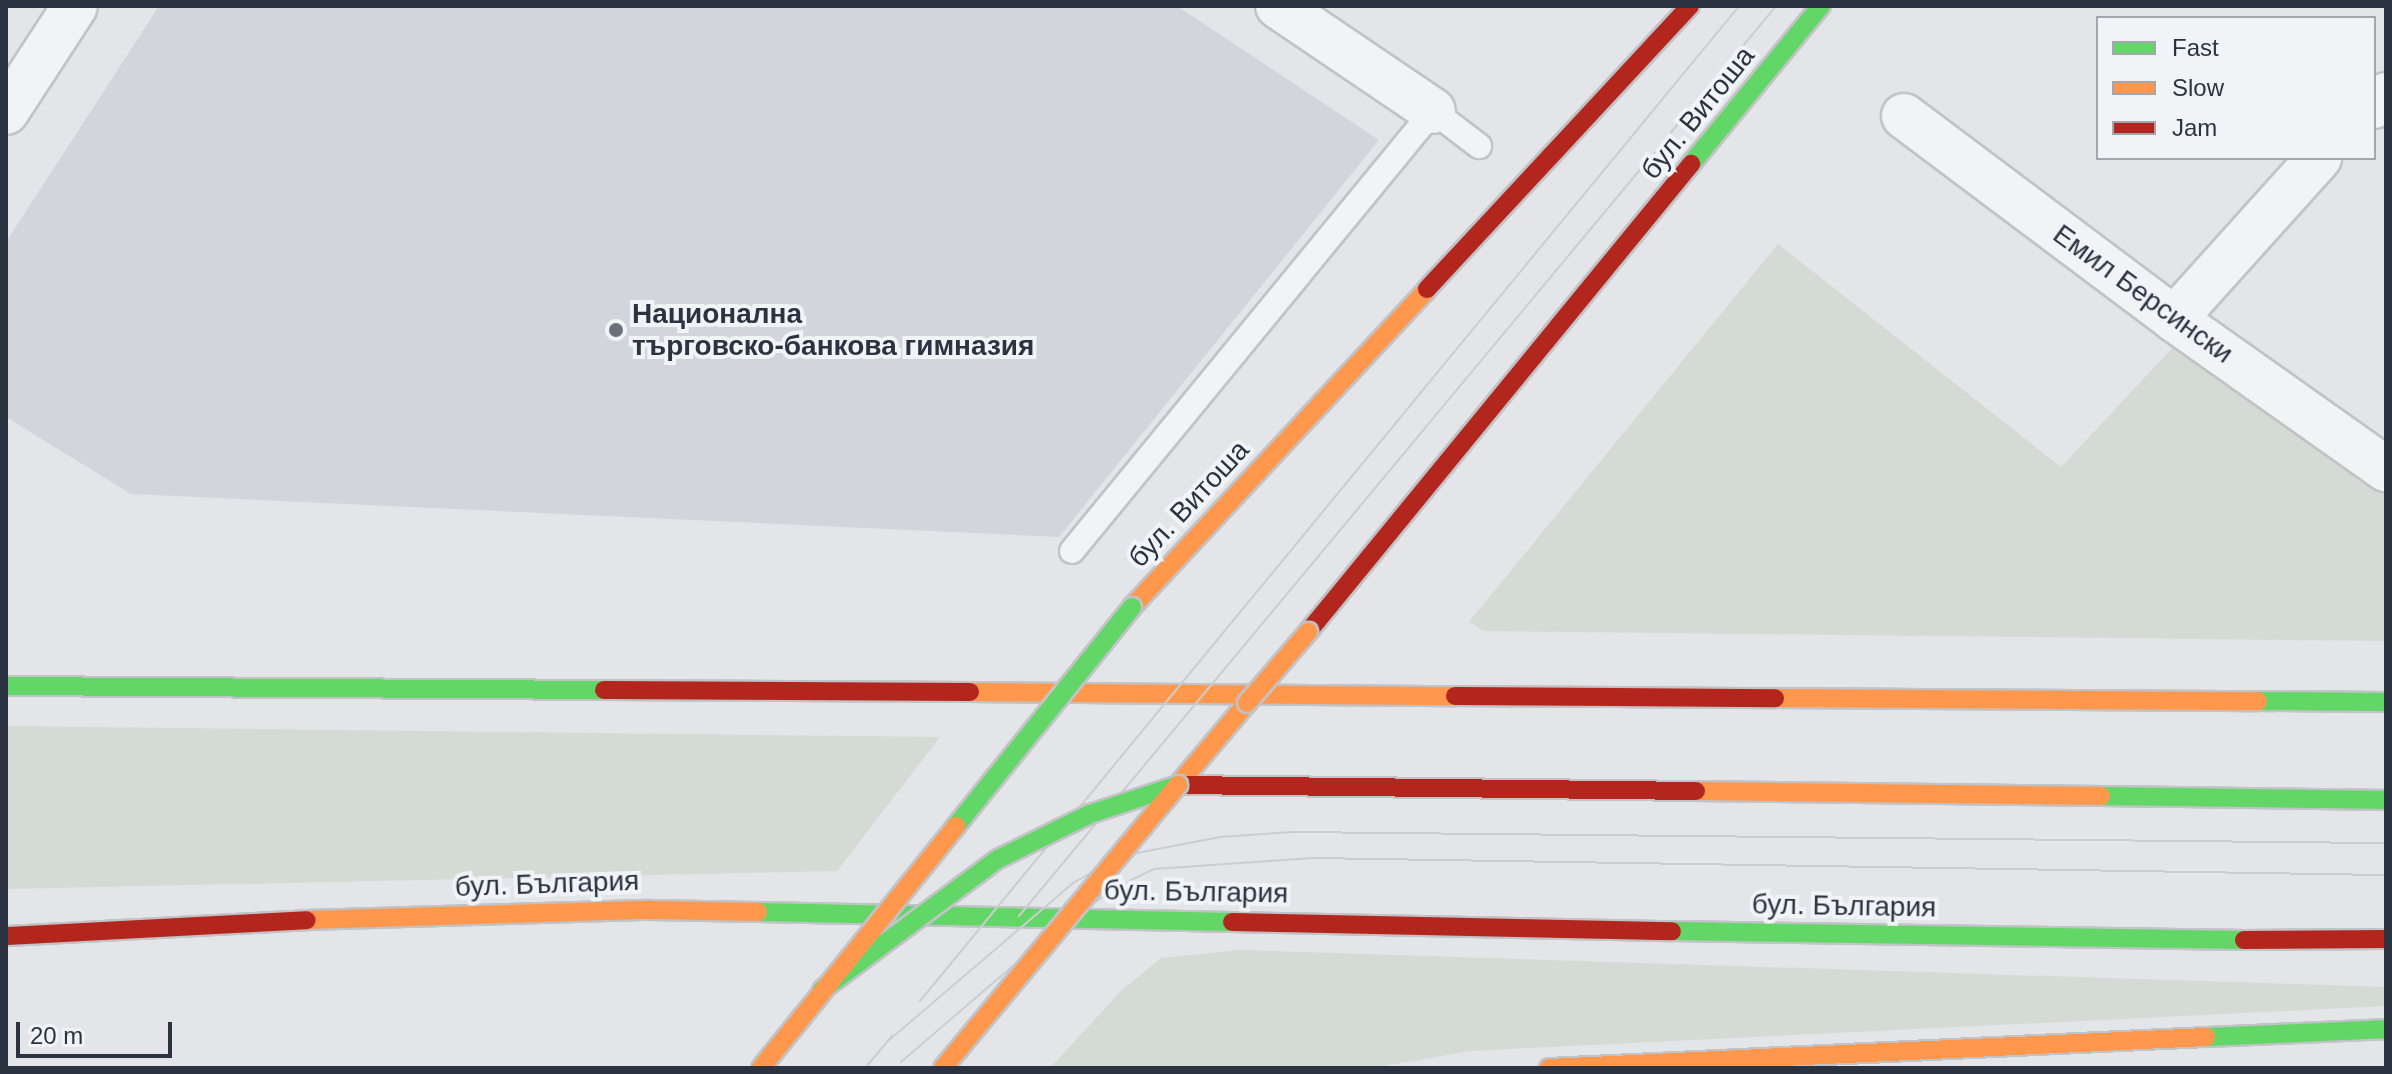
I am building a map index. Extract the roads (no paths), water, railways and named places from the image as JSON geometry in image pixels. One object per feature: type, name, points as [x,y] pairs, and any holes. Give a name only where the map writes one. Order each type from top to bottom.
[{"type":"main road","name":"бул. Витоша","points":[[761,1068],[1132,607],[1690,6]]},
{"type":"main road","name":"бул. Витоша","points":[[943,1068],[1308,632],[1821,6]]},
{"type":"main road","points":[[6,686],[2386,702]]},
{"type":"main road","points":[[822,990],[998,859],[1090,814],[1178,785],[2386,800]]},
{"type":"main road","name":"бул. България","points":[[6,936],[162,924],[650,910],[2165,941],[2386,939]]},
{"type":"main road","points":[[1549,1068],[1878,1060],[2386,1029]]},
{"type":"street","points":[[6,112],[75,6]]},
{"type":"street","points":[[1278,6],[1433,111]]},
{"type":"street","name":"Емил Берсински","points":[[1904,116],[2174,319],[2386,469]]},
{"type":"street","points":[[2174,319],[2317,160]]},
{"type":"lane","points":[[1072,551],[1433,111],[1479,146]]},
{"type":"tram line","points":[[920,1001],[1739,6]]},
{"type":"tram line","points":[[1019,916],[1776,6]]},
{"type":"tram line","points":[[888,1041],[1073,883],[1121,856],[1220,837],[1292,832],[2386,843]]},
{"type":"tram line","points":[[901,1062],[1057,928],[1119,886],[1154,869],[1313,858],[2386,875]]},
{"type":"tram line","points":[[865,1068],[893,1035]]},
{"type":"place","name":"Национална търговско-банкова гимназия","points":[[616,330]]}]
